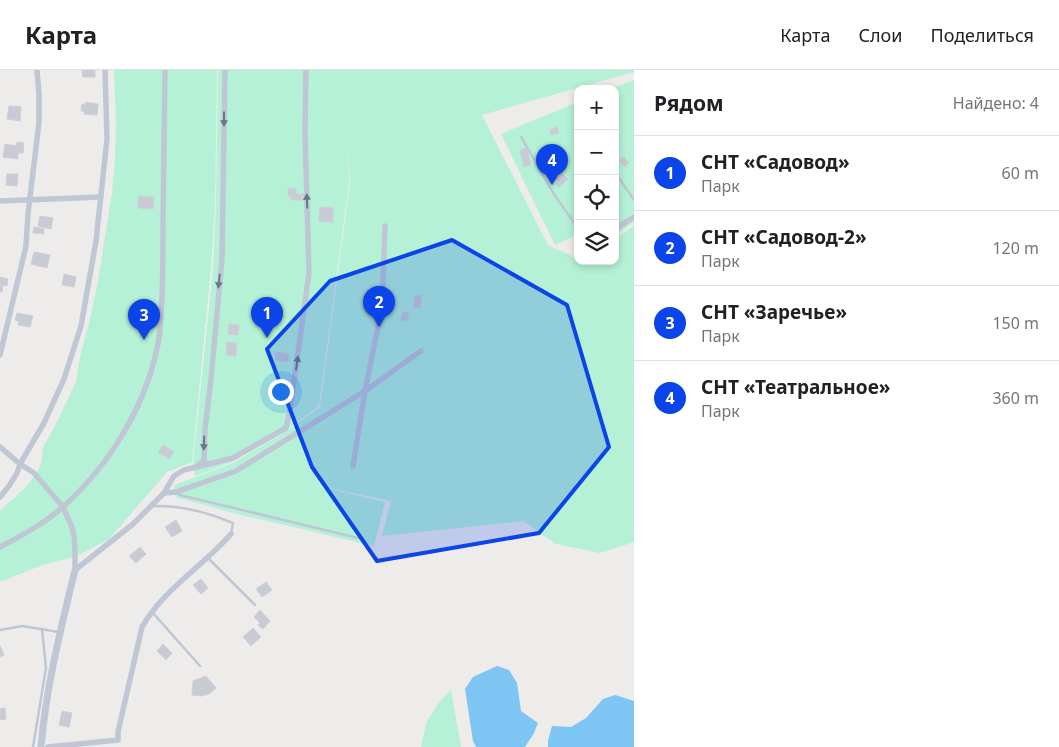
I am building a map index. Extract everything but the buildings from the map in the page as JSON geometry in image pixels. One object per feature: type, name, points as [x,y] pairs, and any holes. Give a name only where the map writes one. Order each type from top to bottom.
[{"type":"street","points":[[0,355],[26,246],[39,122],[37,70]]},
{"type":"street","points":[[0,497],[17,473],[20,464],[44,423],[64,379],[81,326],[93,258],[107,139],[105,70]]},
{"type":"street","points":[[0,547],[26,533],[63,507],[100,468],[130,423],[144,392],[155,356],[161,323],[165,70]]},
{"type":"street","points":[[196,467],[204,460],[205,429],[222,259],[225,70]]},
{"type":"street","points":[[75,570],[133,524],[152,506],[164,493],[174,476],[184,470],[233,458],[286,428],[308,273],[306,70]]},
{"type":"street","points":[[0,201],[101,197]]},
{"type":"street","points":[[619,227],[634,217]]},
{"type":"street","points":[[353,466],[365,391],[379,322],[383,284],[385,226]]},
{"type":"street","points":[[164,493],[176,492],[236,471],[365,391],[421,351]]},
{"type":"street","points":[[0,447],[34,473],[63,507],[72,527],[76,549],[75,570],[60,632],[43,724],[41,747]]},
{"type":"street","points":[[119,747],[118,732],[142,627],[162,599],[208,558],[231,534]]},
{"type":"street","points":[[48,747],[118,740]]},
{"type":"lane","points":[[521,137],[574,222]]},
{"type":"lane","points":[[617,175],[634,200]]},
{"type":"lane","points":[[176,492],[180,495],[362,539]]},
{"type":"lane","points":[[152,506],[165,505],[201,512],[224,520],[232,523],[231,534]]},
{"type":"lane","points":[[208,558],[255,605]]},
{"type":"lane","points":[[152,612],[200,666]]},
{"type":"lane","points":[[0,630],[22,626],[60,632]]},
{"type":"lane","points":[[33,747],[46,668],[42,629]]},
{"type":"highlighted area","points":[[452,240],[567,305],[609,447],[539,533],[377,561],[312,467],[267,349],[330,281]]},
{"type":"green space","points":[[114,70],[217,70],[215,205],[211,269],[192,462],[167,472],[109,539],[77,556],[40,566],[0,582],[0,511],[27,486],[39,469],[43,447],[76,382],[97,287],[112,193],[116,125]]},
{"type":"green space","points":[[218,70],[634,70],[634,73],[588,85],[574,85],[574,89],[482,115],[548,245],[574,257],[574,265],[619,265],[619,236],[634,226],[634,542],[600,553],[556,544],[523,521],[382,536],[391,501],[309,484],[385,502],[374,546],[241,515],[175,497],[174,485],[233,463],[285,432],[320,407],[350,183],[348,144],[349,183],[319,406],[284,432],[232,462],[195,476],[193,462],[213,269]]},
{"type":"green space","points":[[634,80],[634,222],[619,232],[619,130],[619,86]]},
{"type":"green space","points":[[574,104],[574,236],[555,245],[501,134]]},
{"type":"green space","points":[[451,690],[461,747],[421,747],[427,721],[440,701]]},
{"type":"water","points":[[497,666],[509,670],[517,683],[521,711],[538,723],[525,747],[476,747],[473,741],[465,689],[473,677]]},
{"type":"water","points":[[615,695],[634,701],[634,747],[548,747],[552,726],[571,727],[586,718],[603,699]]},
{"type":"place","name":"СНТ «Театральное»","points":[[552,185]]},
{"type":"place","name":"СНТ «Садовод-2»","points":[[379,327]]},
{"type":"place","name":"СНТ «Садовод»","points":[[267,338]]},
{"type":"place","name":"СНТ «Заречье»","points":[[144,340]]}]
